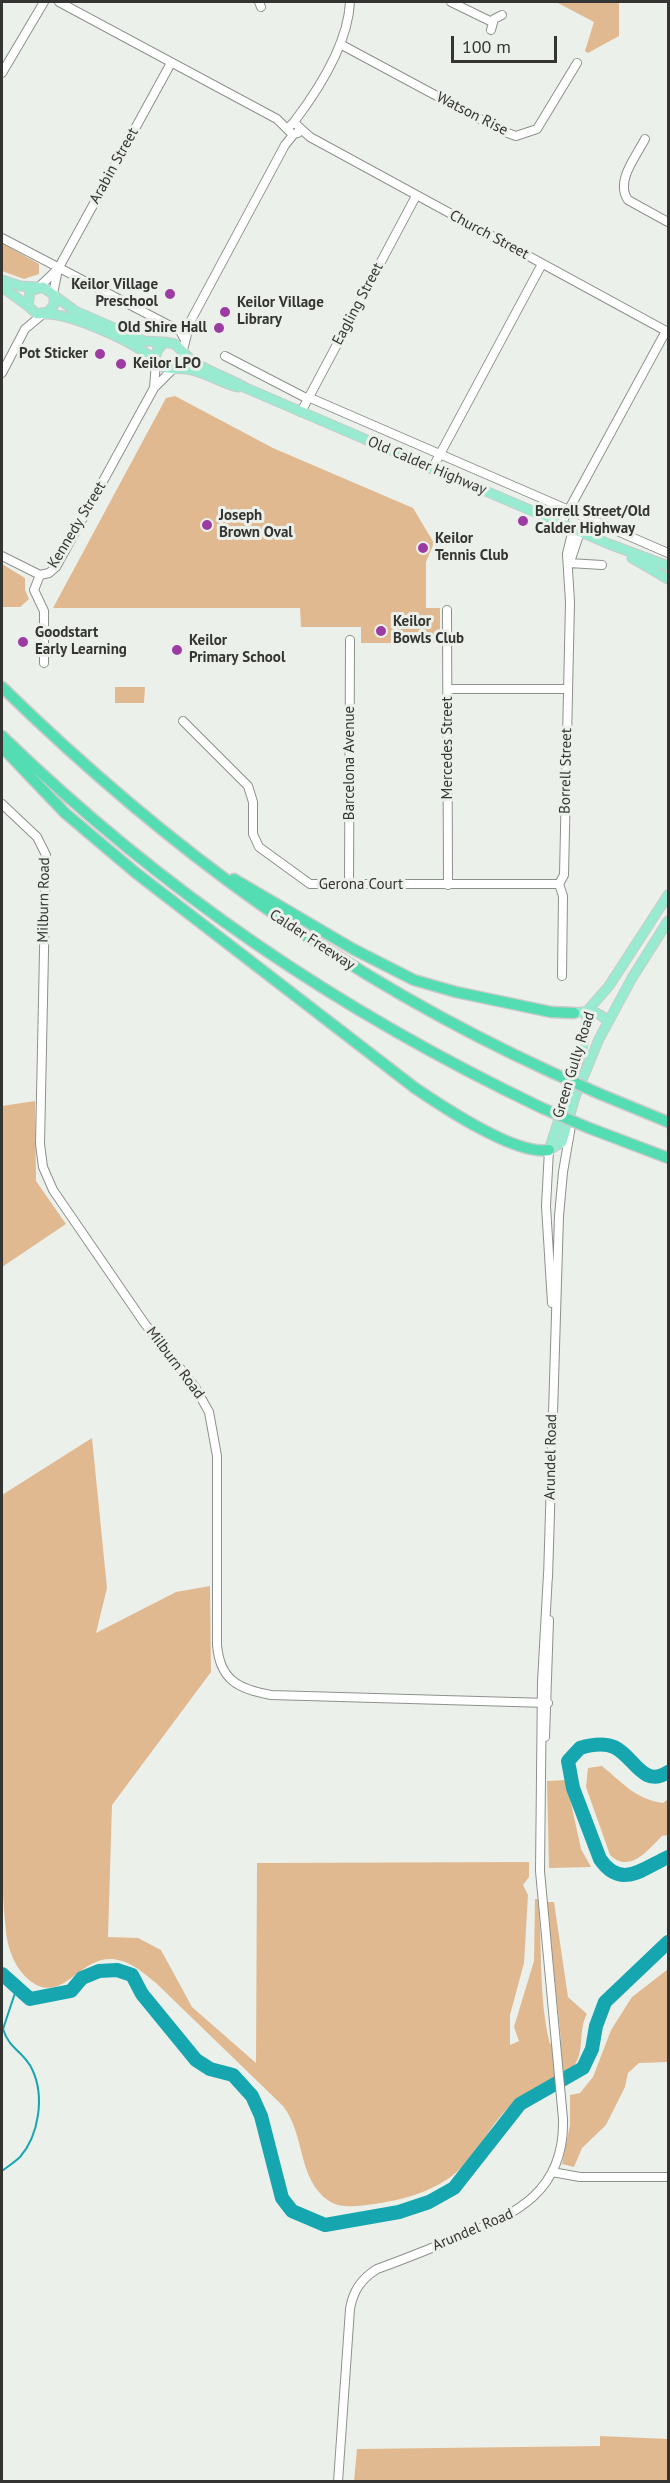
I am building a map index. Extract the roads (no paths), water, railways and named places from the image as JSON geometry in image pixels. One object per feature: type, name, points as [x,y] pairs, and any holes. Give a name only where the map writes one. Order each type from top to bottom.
[{"type":"highway","name":"Calder Freeway","points":[[2,687],[72,756],[173,841],[317,945],[446,1021],[553,1073],[669,1122]]},
{"type":"highway","points":[[2,736],[83,812],[182,893],[242,937],[312,983],[404,1038],[542,1108],[669,1158]]},
{"type":"highway","points":[[2,747],[65,813],[115,856],[207,930],[306,1002],[415,1088],[463,1118],[515,1144],[534,1151],[549,1150]]},
{"type":"highway","points":[[173,841],[267,899],[406,976],[456,992],[551,1012],[574,1013]]},
{"type":"main road","points":[[2,280],[20,286],[48,288],[71,309],[139,338],[151,342],[175,344],[183,351],[182,361],[174,369],[164,369],[140,348],[71,318],[37,314],[18,296],[2,287]]},
{"type":"main road","points":[[29,307],[28,294],[38,287]]},
{"type":"main road","points":[[44,314],[53,308],[54,295]]},
{"type":"main road","points":[[156,362],[157,351],[166,342]]},
{"type":"main road","name":"Old Calder Highway","points":[[183,351],[198,365],[246,388],[561,524],[668,566]]},
{"type":"main road","name":"Old Calder Highway","points":[[174,369],[188,369],[222,383],[246,388]]},
{"type":"main road","name":"Old Calder Highway","points":[[609,544],[669,579]]},
{"type":"main road","name":"Green Gully Road","points":[[549,1150],[582,1049],[588,1010],[609,986],[669,895]]},
{"type":"main road","name":"Green Gully Road","points":[[590,1061],[608,1022],[669,921]]},
{"type":"main road","points":[[574,1013],[588,1010],[600,1014],[608,1022]]},
{"type":"main road","points":[[549,1150],[558,1146],[563,1139],[590,1061]]},
{"type":"street","points":[[2,73],[44,2]]},
{"type":"street","name":"Church Street","points":[[59,2],[667,332]]},
{"type":"street","points":[[166,342],[182,334],[190,322],[340,44],[347,26],[350,2]]},
{"type":"street","points":[[452,2],[492,26],[502,15]]},
{"type":"street","name":"Watson Rise","points":[[340,44],[502,131],[516,136],[537,129],[577,63]]},
{"type":"street","name":"Arabin Street","points":[[38,287],[58,269],[171,63]]},
{"type":"street","points":[[645,139],[624,179],[624,193],[628,200],[669,222]]},
{"type":"street","name":"Eagling Street","points":[[301,412],[416,196]]},
{"type":"street","points":[[2,238],[182,334]]},
{"type":"street","points":[[432,469],[542,264]]},
{"type":"street","name":"Arabin Street","points":[[54,295],[58,269]]},
{"type":"street","points":[[2,373],[25,329],[29,307]]},
{"type":"street","points":[[25,329],[44,314]]},
{"type":"street","points":[[561,524],[667,332]]},
{"type":"street","points":[[182,334],[183,351]]},
{"type":"street","points":[[225,356],[308,398],[669,553]]},
{"type":"street","name":"Kennedy Street","points":[[154,388],[156,362]]},
{"type":"street","name":"Kennedy Street","points":[[44,663],[44,611],[34,590],[40,575],[49,573],[56,567],[154,388],[174,369]]},
{"type":"street","name":"Borrell Street","points":[[562,976],[563,896],[559,884],[564,875],[569,564],[577,530]]},
{"type":"street","points":[[2,556],[40,575]]},
{"type":"street","points":[[569,564],[602,565]]},
{"type":"street","name":"Mercedes Street","points":[[447,610],[448,885]]},
{"type":"street","name":"Barcelona Avenue","points":[[349,885],[350,640]]},
{"type":"street","points":[[448,689],[568,689]]},
{"type":"street","name":"Gerona Court","points":[[183,721],[248,786],[253,802],[253,834],[259,847],[310,884],[559,884]]},
{"type":"street","name":"Milburn Road","points":[[2,804],[37,837],[46,855],[40,1134],[43,1167],[57,1197],[153,1335],[195,1387],[211,1420],[217,1454],[217,1645],[222,1668],[240,1686],[271,1695],[545,1703]]},
{"type":"street","name":"Green Gully Road","points":[[567,1142],[590,1061]]},
{"type":"street","name":"Arundel Road","points":[[338,2481],[350,2309],[357,2288],[377,2269],[518,2211],[537,2194],[552,2172],[562,2139],[563,2119],[540,1871],[554,1340],[561,1192],[567,1142]]},
{"type":"street","name":"Arundel Road","points":[[549,1150],[546,1206],[554,1340]]},
{"type":"street","points":[[552,2172],[580,2177],[669,2177]]},
{"type":"waterway","points":[[668,1772],[652,1777],[645,1774],[621,1751],[606,1745],[580,1748],[568,1761],[573,1788],[600,1859],[608,1868],[624,1875],[633,1874],[668,1857]]},
{"type":"waterway","points":[[2,1974],[30,1999],[71,1991],[82,1978],[99,1971],[117,1970],[132,1975],[142,1994],[196,2060],[210,2069],[233,2075],[252,2096],[261,2116],[282,2198],[292,2211],[325,2225],[399,2212],[429,2202],[454,2188],[520,2104],[583,2068],[592,2049],[596,2026],[605,2002],[668,1942]]},
{"type":"waterway","points":[[2,2171],[20,2157],[27,2148],[36,2127],[39,2103],[32,2069],[9,2041],[3,2029],[16,1990]]},
{"type":"place","name":"Keilor Village Preschool","points":[[170,294]]},
{"type":"place","name":"Keilor Village Library","points":[[225,312]]},
{"type":"place","name":"Old Shire Hall","points":[[219,328]]},
{"type":"place","name":"Pot Sticker","points":[[100,354]]},
{"type":"place","name":"Keilor LPO","points":[[121,364]]},
{"type":"place","name":"Borrell Street/Old Calder Highway","points":[[523,521]]},
{"type":"place","name":"Joseph Brown Oval","points":[[207,525]]},
{"type":"place","name":"Keilor Tennis Club","points":[[423,548]]},
{"type":"place","name":"Keilor Bowls Club","points":[[381,631]]},
{"type":"place","name":"Goodstart Early Learning","points":[[23,642]]},
{"type":"place","name":"Keilor Primary School","points":[[177,650]]}]
